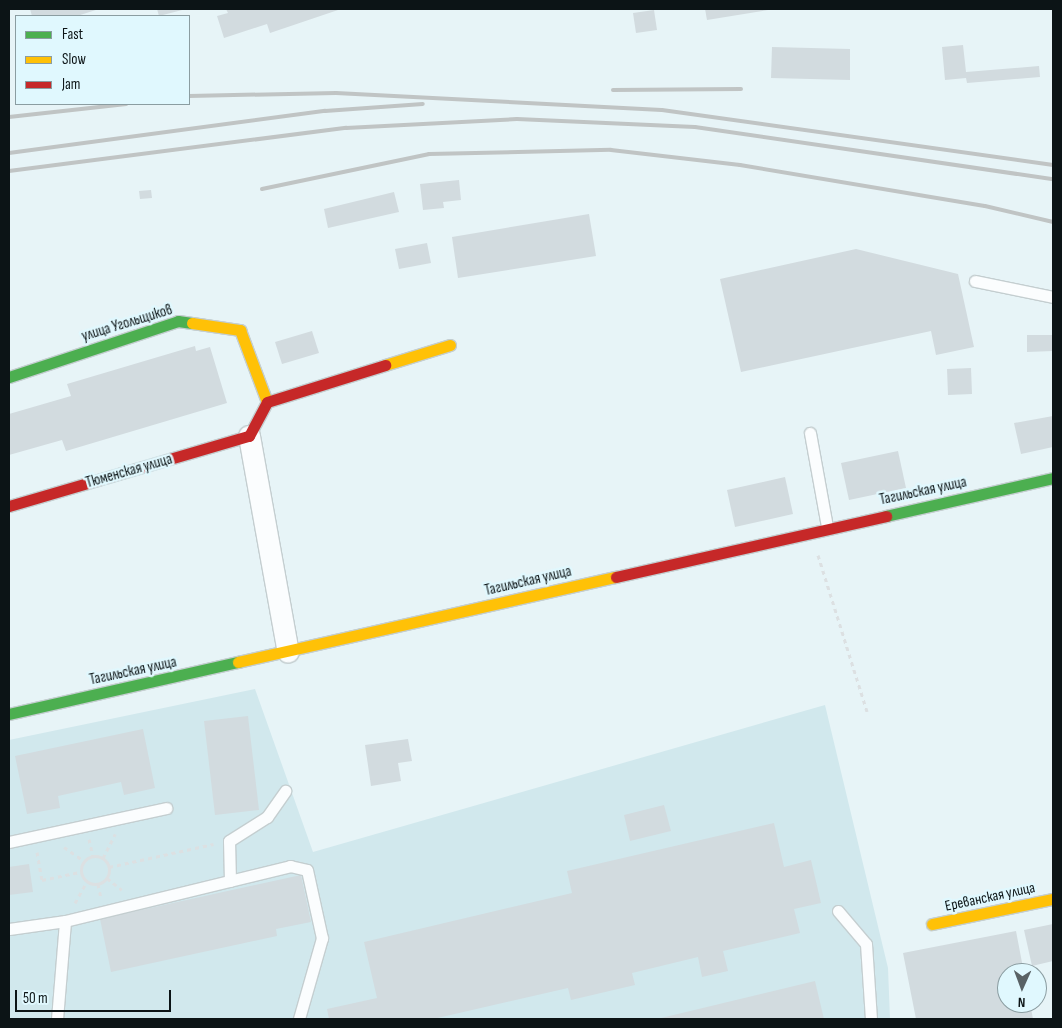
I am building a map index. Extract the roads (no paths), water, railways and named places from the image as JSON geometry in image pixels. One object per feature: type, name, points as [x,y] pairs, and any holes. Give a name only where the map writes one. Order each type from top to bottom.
[{"type":"street","name":"улица Угольщиков","points":[[9,376],[178,321],[240,330],[267,402]]},
{"type":"street","points":[[288,652],[249,436],[267,402],[450,345]]},
{"type":"street","name":"Тюменская улица","points":[[9,506],[249,436]]},
{"type":"street","name":"Тагильская улица","points":[[9,714],[288,652],[828,527],[1053,478]]},
{"type":"street","name":"Ереванская улица","points":[[932,924],[1053,899]]},
{"type":"lane","points":[[975,281],[1053,297]]},
{"type":"lane","points":[[810,433],[828,527]]},
{"type":"lane","points":[[230,881],[229,841],[267,816],[285,791]]},
{"type":"lane","points":[[9,842],[166,808]]},
{"type":"lane","points":[[9,929],[65,921],[290,866],[306,870],[322,938],[299,1019]]},
{"type":"lane","points":[[838,911],[866,944],[870,1019]]},
{"type":"lane","points":[[57,1019],[65,921]]},
{"type":"railway","points":[[613,90],[741,89]]},
{"type":"railway","points":[[190,96],[336,93],[662,110],[1053,165]]},
{"type":"railway","points":[[9,153],[325,111],[423,104]]},
{"type":"railway","points":[[9,117],[117,105]]},
{"type":"railway","points":[[9,171],[346,128],[517,119],[695,127],[1053,179]]},
{"type":"railway","points":[[262,189],[429,154],[611,150],[740,165],[985,206],[1053,222]]}]
